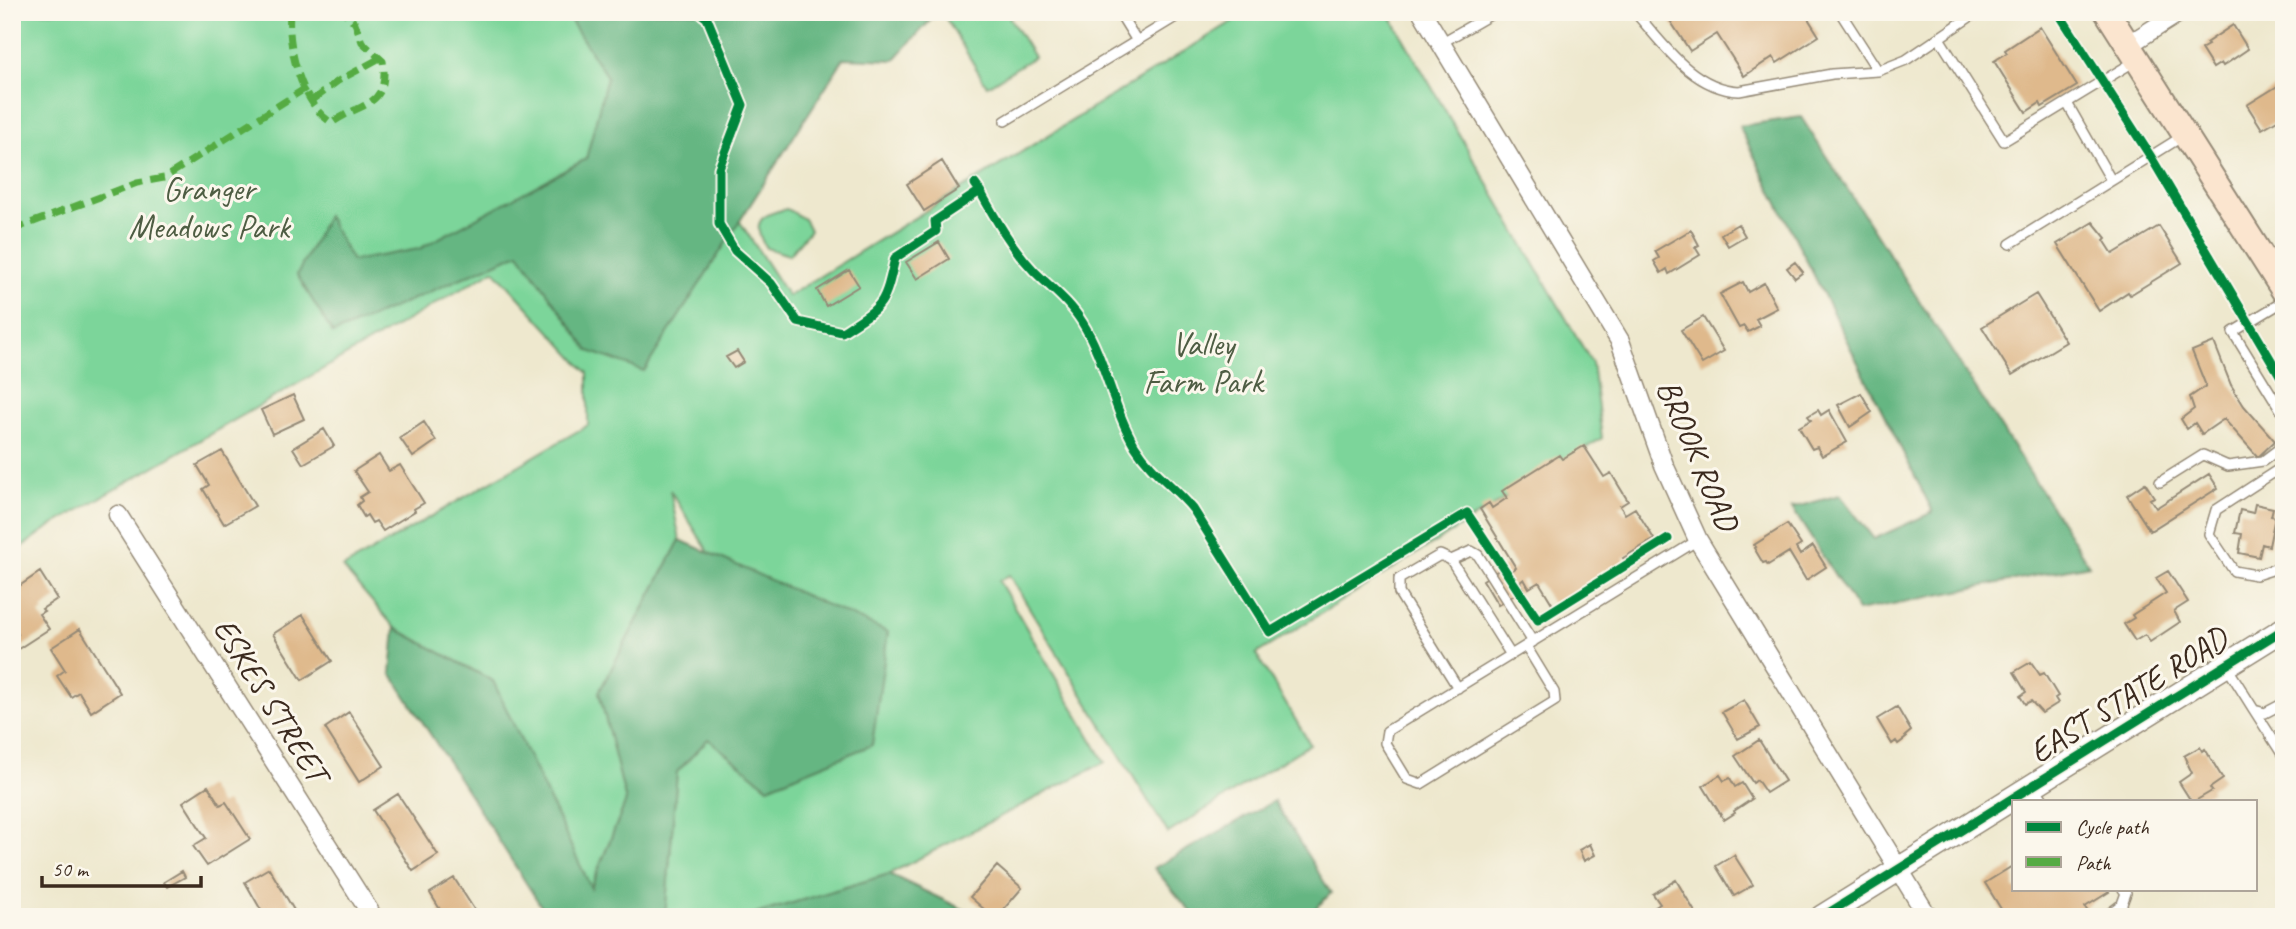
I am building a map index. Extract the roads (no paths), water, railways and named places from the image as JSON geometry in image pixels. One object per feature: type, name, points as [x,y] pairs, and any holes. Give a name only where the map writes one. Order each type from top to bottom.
[{"type":"main road","points":[[2107,12],[2284,291]]},
{"type":"street","name":"BROOK ROAD","points":[[1422,12],[1620,341],[1664,465],[1698,540],[1928,917]]},
{"type":"street","points":[[2132,52],[2180,12]]},
{"type":"street","name":"ESKES STREET","points":[[118,515],[373,917]]},
{"type":"street","name":"EAST STATE ROAD","points":[[2038,793],[2284,629]]},
{"type":"street","name":"EAST STATE ROAD","points":[[1822,917],[1899,869],[2012,807]]},
{"type":"lane","points":[[1119,12],[1137,41]]},
{"type":"lane","points":[[1005,121],[1184,12]]},
{"type":"lane","points":[[1441,43],[1495,12]]},
{"type":"lane","points":[[1635,12],[1688,69],[1711,85],[1739,91],[1832,74],[1878,71],[1906,61],[1977,12]]},
{"type":"lane","points":[[1840,12],[1878,71]]},
{"type":"lane","points":[[1939,38],[2004,141],[2067,103],[2132,52]]},
{"type":"lane","points":[[2067,103],[2111,180]]},
{"type":"lane","points":[[2010,244],[2184,135]]},
{"type":"lane","points":[[2284,301],[2234,332],[2284,415]]},
{"type":"lane","points":[[2160,482],[2203,455],[2228,466],[2263,461],[2284,445]]},
{"type":"lane","points":[[2284,473],[2276,471],[2216,510],[2209,534],[2234,571],[2256,575],[2284,566]]},
{"type":"lane","points":[[1451,560],[1471,551],[1478,555],[1529,644],[1554,692],[1555,701],[1421,784],[1408,779],[1385,743],[1387,731],[1458,688],[1511,655],[1529,644],[1698,540]]},
{"type":"lane","points":[[1458,688],[1399,593],[1399,579],[1440,555],[1451,560],[1511,655]]},
{"type":"lane","points":[[2226,666],[2284,757]]},
{"type":"lane","points":[[2254,710],[2265,713],[2284,703]]},
{"type":"lane","points":[[2105,917],[2122,904],[2126,893],[2124,890]]},
{"type":"park label","name":"Granger Meadows Park","points":[[209,208]]},
{"type":"park label","name":"Valley Farm Park","points":[[1203,363]]}]
